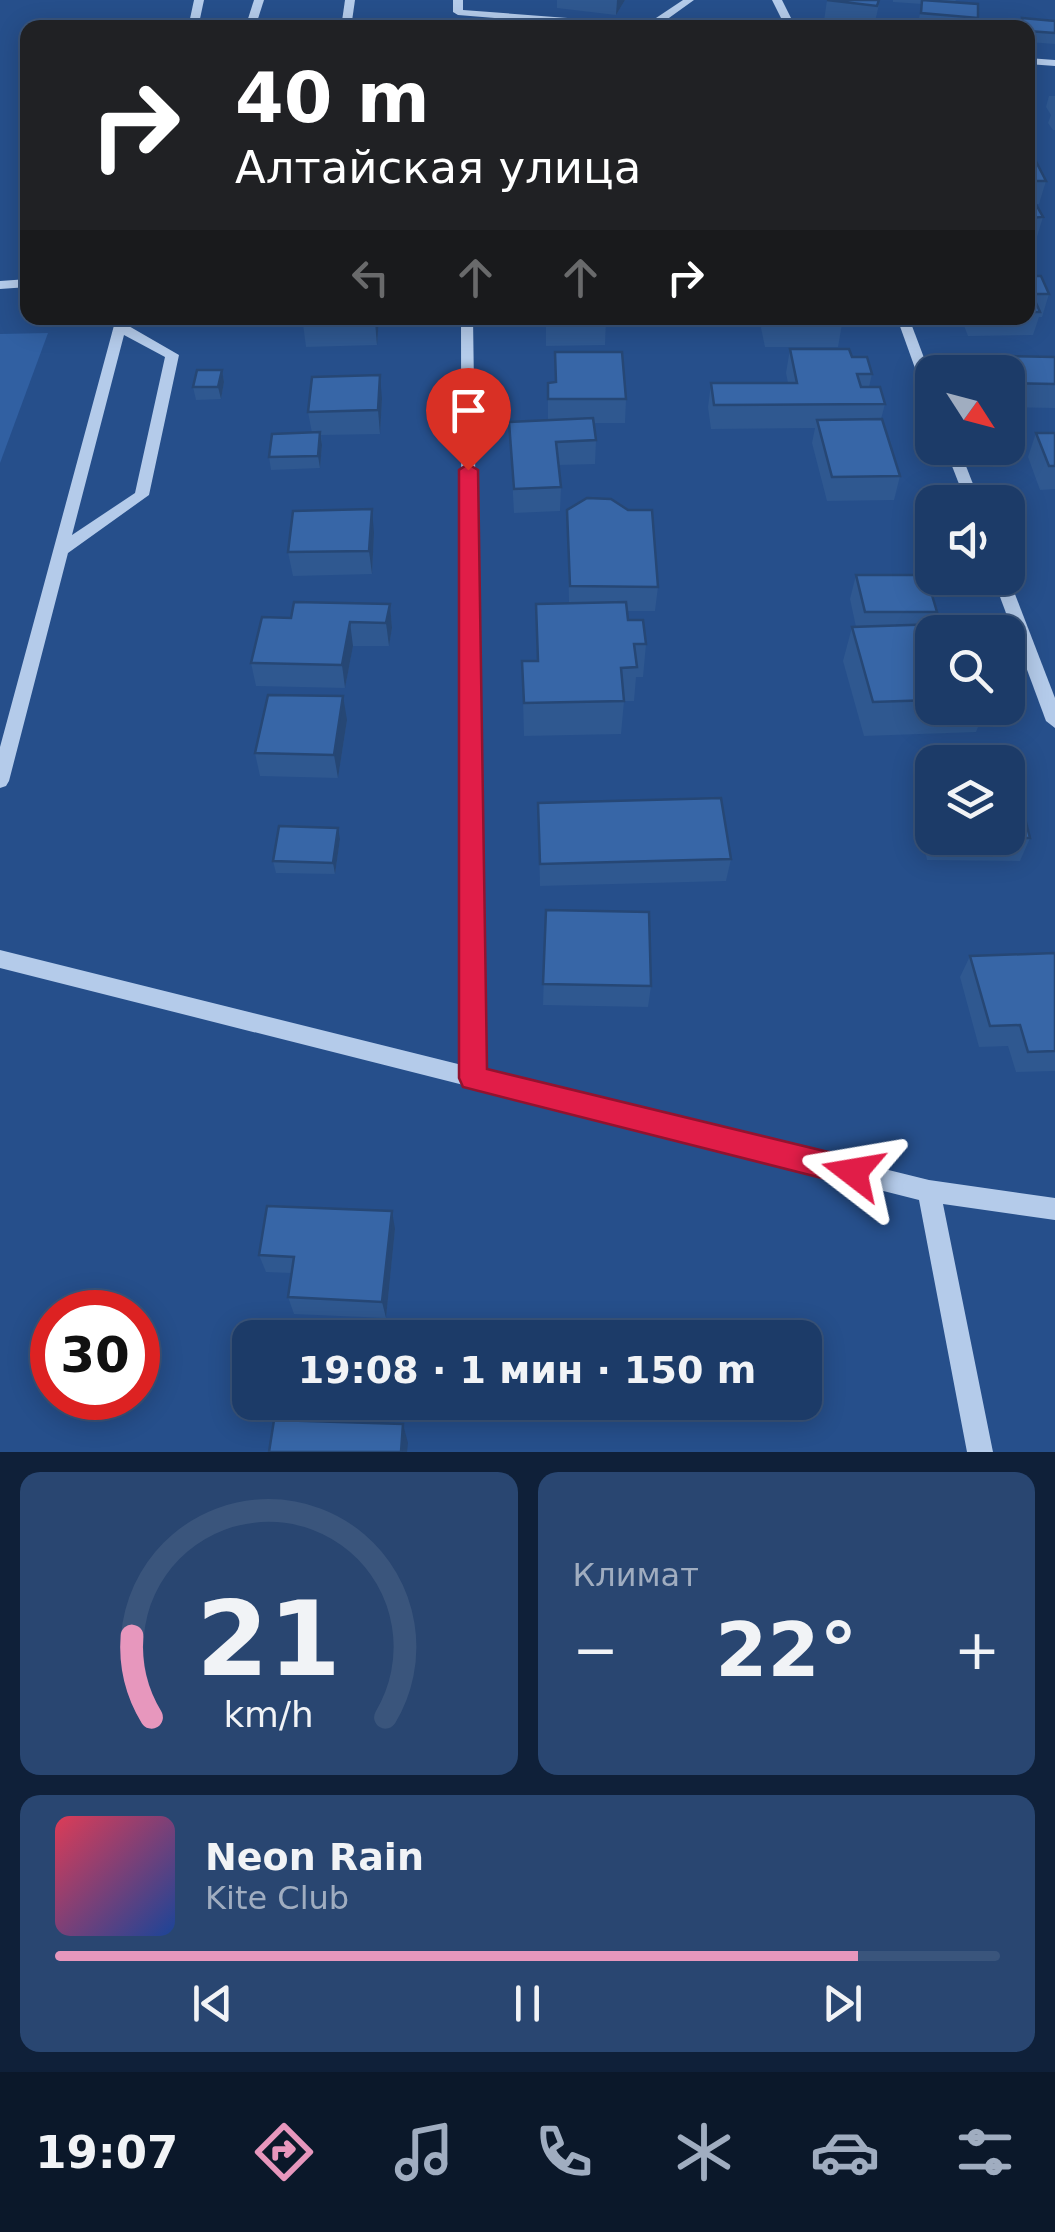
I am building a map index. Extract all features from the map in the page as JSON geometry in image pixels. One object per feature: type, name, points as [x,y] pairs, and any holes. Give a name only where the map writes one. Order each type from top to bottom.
[{"type":"street","points":[[458,0],[458,12],[560,20]]},
{"type":"street","points":[[659,20],[689,0]]},
{"type":"street","points":[[0,781],[120,325]]},
{"type":"street","points":[[60,551],[142,495],[172,354],[126,325]]},
{"type":"street","points":[[467,325],[473,1078]]},
{"type":"street","points":[[906,325],[917,355]]},
{"type":"street","points":[[1007,595],[1055,722]]},
{"type":"street","points":[[0,959],[929,1191],[1055,1209]]},
{"type":"street","points":[[929,1191],[980,1452]]},
{"type":"shaded area","points":[[48,333],[0,463],[0,334]]},
{"type":"building","points":[[827,0],[879,0],[877,6]]},
{"type":"building","points":[[922,0],[978,4],[978,18],[921,13]]},
{"type":"building","points":[[1022,18],[1055,21],[1055,33],[1035,32],[1035,20]]},
{"type":"building","points":[[1035,160],[1046,181],[1035,181]]},
{"type":"building","points":[[1035,276],[1041,276],[1049,294],[1035,294]]},
{"type":"building","points":[[790,349],[849,349],[852,357],[867,357],[872,374],[857,374],[861,387],[880,387],[885,404],[714,405],[711,383],[797,383]]},
{"type":"building","points":[[555,352],[622,352],[626,399],[548,399],[548,383],[556,382]]},
{"type":"building","points":[[1025,356],[1055,357],[1055,384],[1025,383]]},
{"type":"building","points":[[197,370],[222,370],[218,387],[193,387]]},
{"type":"building","points":[[380,375],[378,410],[308,412],[312,377]]},
{"type":"building","points":[[593,418],[596,440],[556,442],[561,487],[514,489],[509,422]]},
{"type":"building","points":[[882,419],[900,476],[832,477],[817,420]]},
{"type":"building","points":[[320,432],[318,456],[269,457],[272,434]]},
{"type":"building","points":[[1036,433],[1055,433],[1055,466],[1049,466]]},
{"type":"building","points":[[587,498],[611,499],[628,510],[652,510],[658,587],[570,586],[567,510]]},
{"type":"building","points":[[372,509],[369,551],[288,552],[293,511]]},
{"type":"building","points":[[856,575],[915,575],[915,595],[932,595],[937,612],[865,612]]},
{"type":"building","points":[[294,602],[390,604],[386,623],[350,622],[342,665],[251,663],[262,617],[291,618]]},
{"type":"building","points":[[626,602],[628,620],[643,620],[646,644],[634,644],[637,667],[621,668],[624,701],[524,703],[522,661],[538,661],[536,604]]},
{"type":"building","points":[[915,625],[915,701],[873,702],[852,627]]},
{"type":"building","points":[[268,695],[343,696],[334,755],[255,753]]},
{"type":"building","points":[[721,798],[731,859],[540,864],[538,803]]},
{"type":"building","points":[[279,826],[338,828],[333,863],[273,861]]},
{"type":"building","points":[[546,910],[649,912],[651,986],[543,984]]},
{"type":"building","points":[[1055,953],[1055,1051],[1028,1052],[1020,1025],[990,1026],[970,956]]},
{"type":"building","points":[[267,1206],[392,1211],[382,1302],[288,1297],[294,1257],[259,1255]]},
{"type":"building","points":[[274,1420],[403,1424],[401,1452],[269,1452]]},
{"type":"route","points":[[468,470],[473,1078],[853,1172]]}]
